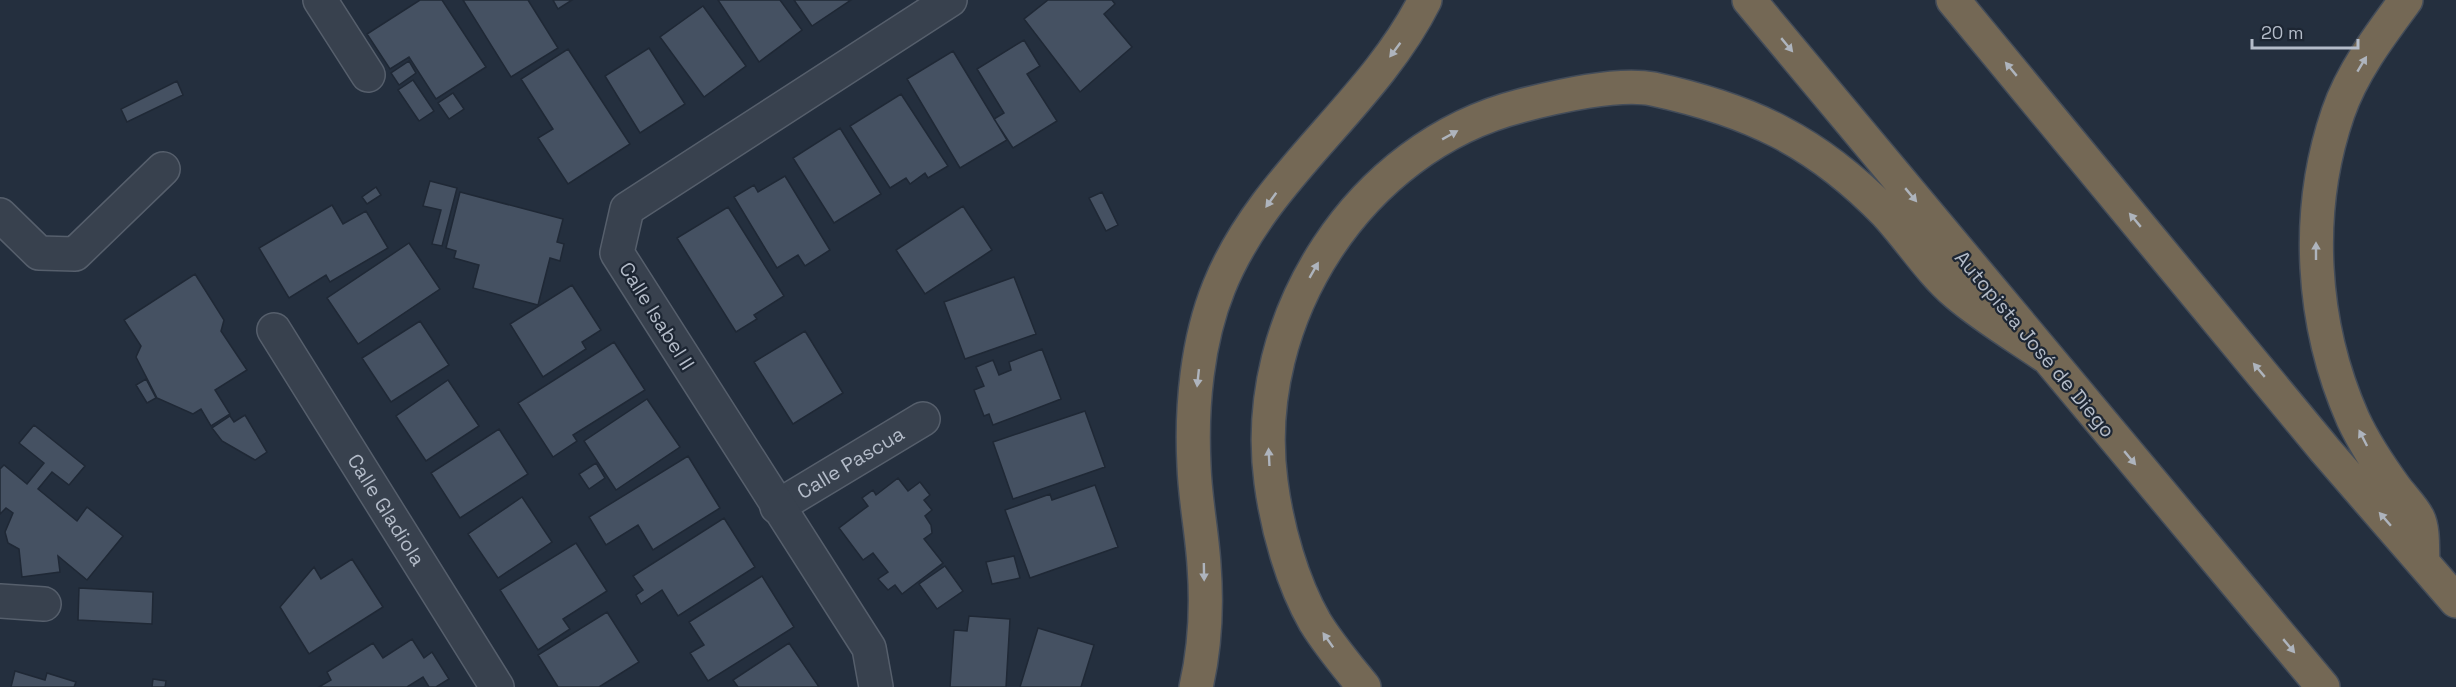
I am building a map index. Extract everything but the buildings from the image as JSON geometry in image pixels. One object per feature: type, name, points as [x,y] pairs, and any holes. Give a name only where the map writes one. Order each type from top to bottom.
[{"type":"highway","points":[[1196,687],[1201,664],[1204,566],[1194,465],[1194,416],[1199,365],[1219,288],[1251,226],[1292,172],[1389,59],[1409,32],[1425,0]]},
{"type":"highway","name":"Autopista José de Diego","points":[[1749,0],[2323,687]]},
{"type":"highway","points":[[1953,0],[2325,450],[2456,601]]},
{"type":"highway","points":[[2406,0],[2360,67],[2338,111],[2325,160],[2315,253],[2321,304],[2333,361],[2353,418],[2373,458],[2419,519],[2423,563]]},
{"type":"highway","points":[[1364,687],[1315,621],[1280,531],[1271,481],[1268,438],[1273,388],[1284,338],[1304,286],[1334,235],[1364,200],[1398,168],[1488,114],[1547,99],[1600,90],[1648,88],[1731,109],[1765,122],[1808,146],[1850,180],[1886,213],[1956,293],[2045,356]]},
{"type":"street","name":"Calle Isabel II","points":[[876,687],[869,648],[617,253],[627,209],[950,0]]},
{"type":"street","points":[[324,1],[368,75]]},
{"type":"street","points":[[0,215],[39,253],[75,254],[163,169]]},
{"type":"street","name":"Calle Gladiola","points":[[274,330],[497,687]]},
{"type":"street","name":"Calle Pascua","points":[[777,507],[923,419]]},
{"type":"street","points":[[0,601],[44,604]]}]
